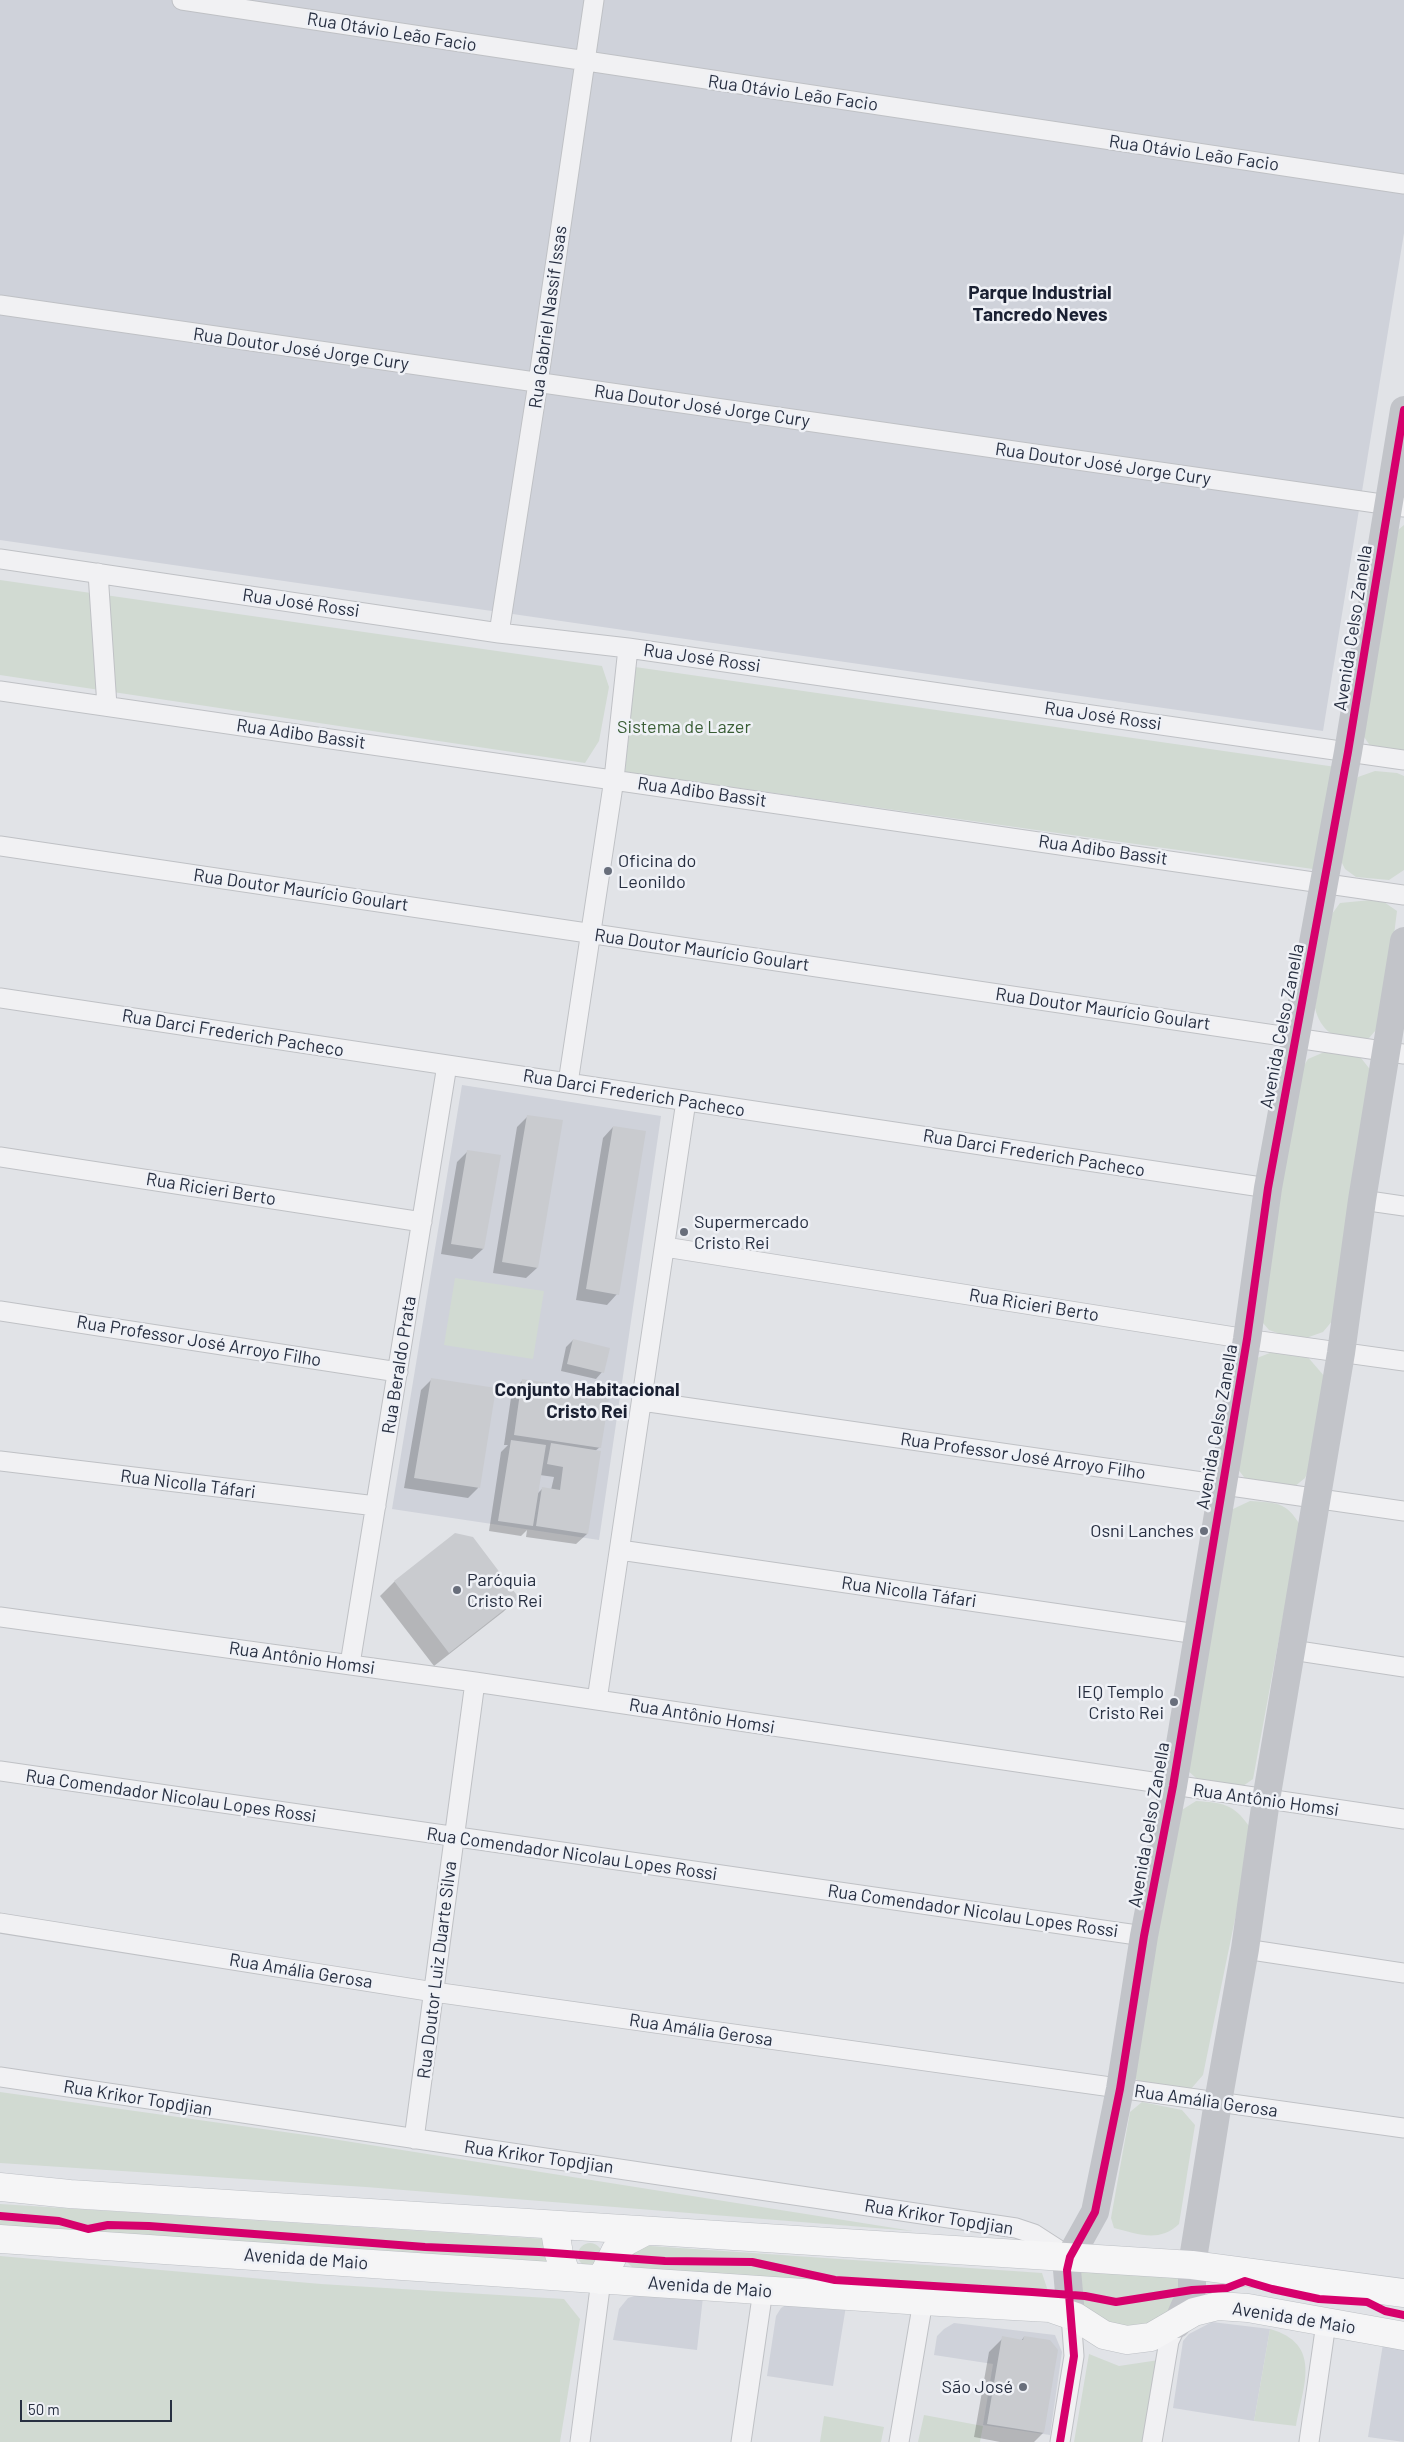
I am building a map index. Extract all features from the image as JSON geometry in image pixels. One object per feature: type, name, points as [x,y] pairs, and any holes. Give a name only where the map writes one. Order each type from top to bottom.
[{"type":"main road","points":[[0,2187],[80,2194],[1192,2266],[1403,2293]]},
{"type":"main road","points":[[554,2225],[559,2254],[567,2276]]},
{"type":"main road","points":[[601,2280],[616,2250],[627,2240],[646,2231]]},
{"type":"main road","name":"Avenida de Maio","points":[[0,2239],[567,2276],[601,2280],[1050,2308],[1071,2315],[1104,2335],[1127,2340],[1151,2337],[1177,2324],[1194,2312],[1218,2306],[1248,2308],[1404,2336]]},
{"type":"street","name":"Rua Otávio Leão Facio","points":[[182,0],[1404,184]]},
{"type":"street","name":"Rua Gabriel Nassif Issas","points":[[499,632],[538,383],[594,0]]},
{"type":"street","name":"Rua Doutor José Jorge Cury","points":[[0,305],[1396,506]]},
{"type":"street","name":"Avenida Celso Zanella","points":[[1060,2442],[1074,2356],[1067,2284],[1070,2257],[1095,2212],[1120,2090],[1144,1936],[1173,1786],[1223,1485],[1247,1339],[1268,1188],[1294,1037],[1396,506],[1404,410]]},
{"type":"street","name":"Rua José Rossi","points":[[0,558],[499,632],[628,648],[1404,760]]},
{"type":"street","points":[[98,573],[107,706]]},
{"type":"street","points":[[568,1083],[589,933],[614,779],[628,648]]},
{"type":"street","name":"Rua Adibo Bassit","points":[[0,691],[1404,895]]},
{"type":"street","name":"Rua Doutor Maurício Goulart","points":[[0,846],[1395,1052]]},
{"type":"street","points":[[1152,2442],[1169,2341],[1192,2290],[1192,2266],[1245,1949],[1266,1800],[1341,1353],[1362,1200],[1395,1052],[1404,941]]},
{"type":"street","name":"Rua Darci Frederich Pacheco","points":[[0,998],[1268,1188]]},
{"type":"street","name":"Rua Beraldo Prata","points":[[350,1664],[448,1065]]},
{"type":"street","points":[[597,1700],[686,1101]]},
{"type":"street","name":"Rua Ricieri Berto","points":[[0,1157],[422,1222]]},
{"type":"street","points":[[1362,1200],[1404,1206]]},
{"type":"street","name":"Rua Ricieri Berto","points":[[665,1247],[1404,1362]]},
{"type":"street","name":"Rua Professor José Arroyo Filho","points":[[0,1311],[398,1372]]},
{"type":"street","name":"Rua Professor José Arroyo Filho","points":[[642,1401],[1404,1511]]},
{"type":"street","name":"Rua Nicolla Táfari","points":[[0,1461],[376,1506]]},
{"type":"street","name":"Rua Nicolla Táfari","points":[[620,1550],[1197,1634]]},
{"type":"street","name":"Rua Antônio Homsi","points":[[0,1617],[350,1664],[1404,1819]]},
{"type":"street","points":[[1292,1650],[1404,1667]]},
{"type":"street","name":"Rua Doutor Luiz Duarte Silva","points":[[414,2139],[475,1682]]},
{"type":"street","name":"Rua Comendador Nicolau Lopes Rossi","points":[[0,1771],[1144,1936]]},
{"type":"street","name":"Rua Amália Gerosa","points":[[0,1923],[434,1992],[1120,2090],[1404,2128]]},
{"type":"street","points":[[1245,1949],[1404,1973]]},
{"type":"street","name":"Rua Krikor Topdjian","points":[[0,2077],[1016,2228],[1034,2234],[1070,2257]]},
{"type":"street","points":[[580,2442],[601,2280]]},
{"type":"street","points":[[741,2442],[763,2290]]},
{"type":"street","points":[[899,2442],[923,2301]]},
{"type":"street","points":[[1309,2442],[1326,2323]]},
{"type":"shaded area","points":[[0,0],[1404,0],[1404,233],[1323,731],[0,540]]},
{"type":"shaded area","points":[[462,1085],[661,1116],[599,1540],[392,1509]]},
{"type":"shaded area","points":[[652,2290],[703,2297],[697,2350],[613,2340],[619,2309],[628,2298]]},
{"type":"shaded area","points":[[792,2301],[846,2306],[833,2386],[767,2376],[776,2316],[781,2308]]},
{"type":"shaded area","points":[[1212,2322],[1270,2329],[1254,2421],[1173,2408],[1183,2341],[1189,2334]]},
{"type":"shaded area","name":"São José","points":[[954,2323],[1055,2335],[1062,2352],[1050,2435],[983,2425],[993,2364],[934,2355],[937,2336]]},
{"type":"shaded area","points":[[1383,2344],[1404,2347],[1404,2442],[1368,2437]]},
{"type":"green space","points":[[1404,525],[1404,753],[1371,747],[1360,731],[1392,535]]},
{"type":"green space","name":"Sistema de Lazer","points":[[0,580],[602,666],[609,687],[599,741],[585,763],[0,675]]},
{"type":"green space","name":"Sistema de Lazer","points":[[635,667],[1336,767],[1320,870],[625,772]]},
{"type":"green space","points":[[1375,771],[1397,773],[1404,776],[1404,870],[1389,880],[1356,877],[1345,869],[1339,857],[1346,793],[1358,777]]},
{"type":"green space","points":[[1371,900],[1384,902],[1397,911],[1383,1022],[1369,1038],[1342,1038],[1328,1031],[1318,1018],[1315,1008],[1329,918],[1340,903]]},
{"type":"green space","points":[[1329,1050],[1361,1058],[1376,1077],[1333,1320],[1323,1332],[1306,1338],[1286,1336],[1269,1330],[1257,1316],[1298,1075],[1308,1059]]},
{"type":"green space","points":[[455,1278],[544,1291],[533,1359],[444,1345]]},
{"type":"green space","points":[[1280,1349],[1306,1355],[1325,1377],[1310,1467],[1305,1478],[1294,1487],[1247,1481],[1234,1464],[1257,1358]]},
{"type":"green space","points":[[1250,1501],[1274,1503],[1285,1507],[1300,1525],[1253,1779],[1243,1786],[1196,1778],[1187,1770],[1224,1522],[1233,1509]]},
{"type":"green space","points":[[1196,1801],[1226,1806],[1238,1813],[1249,1826],[1242,1885],[1203,2075],[1190,2090],[1150,2088],[1131,2076],[1177,1813]]},
{"type":"green space","points":[[0,2092],[320,2137],[913,2231],[366,2187],[0,2163]]},
{"type":"green space","points":[[1142,2102],[1182,2110],[1195,2125],[1179,2224],[1171,2230],[1156,2235],[1140,2234],[1114,2228],[1111,2218],[1130,2112]]},
{"type":"green space","points":[[0,2204],[546,2239],[552,2249],[547,2264],[0,2229]]},
{"type":"green space","points":[[590,2243],[595,2244],[601,2250],[601,2260],[595,2266],[590,2267],[585,2266],[579,2260],[578,2255],[579,2250],[585,2244]]},
{"type":"green space","points":[[636,2245],[1042,2273],[1050,2297],[637,2272],[627,2262],[627,2254]]},
{"type":"green space","points":[[0,2256],[321,2284],[564,2299],[580,2319],[560,2442],[0,2442]]},
{"type":"green space","points":[[1075,2268],[1183,2273],[1175,2306],[1148,2328],[1103,2326],[1080,2302]]},
{"type":"green space","points":[[1270,2329],[1287,2336],[1297,2345],[1303,2356],[1306,2368],[1305,2382],[1296,2426],[1254,2421]]},
{"type":"green space","points":[[1089,2354],[1119,2366],[1159,2360],[1146,2442],[1074,2442]]},
{"type":"green space","points":[[924,2415],[983,2426],[980,2442],[918,2442]]},
{"type":"green space","points":[[824,2416],[884,2427],[881,2442],[820,2442]]},
{"type":"building","points":[[527,1115],[563,1120],[538,1268],[502,1262]]},
{"type":"building","points":[[613,1126],[646,1131],[619,1295],[586,1289]]},
{"type":"building","points":[[467,1150],[501,1155],[484,1249],[451,1244]]},
{"type":"building","points":[[573,1339],[610,1348],[604,1373],[567,1364]]},
{"type":"building","points":[[431,1378],[496,1388],[480,1488],[414,1478]]},
{"type":"building","points":[[522,1379],[610,1392],[601,1448],[514,1435]]},
{"type":"building","points":[[511,1440],[546,1445],[533,1526],[498,1521]]},
{"type":"building","points":[[551,1443],[601,1451],[588,1534],[536,1526],[542,1487],[560,1490],[563,1467],[547,1464]]},
{"type":"building","name":"Paróquia Cristo Rei","points":[[455,1533],[473,1537],[519,1598],[449,1653],[394,1581]]},
{"type":"building","name":"São José","points":[[1002,2336],[1023,2340],[1024,2336],[1050,2340],[1058,2350],[1044,2433],[987,2424]]},
{"type":"cycle path","points":[[1060,2442],[1074,2356],[1067,2270],[1070,2257],[1095,2212],[1120,2089],[1144,1936],[1173,1786],[1247,1339],[1268,1188],[1348,752],[1404,410]]},
{"type":"cycle path","points":[[0,2216],[59,2221],[88,2229],[108,2225],[149,2226],[425,2247],[539,2252],[665,2261],[752,2262],[835,2280],[1085,2296],[1116,2302],[1192,2290],[1227,2288],[1245,2281],[1319,2299],[1367,2302],[1385,2311],[1404,2315]]},
{"type":"place","name":"Oficina do Leonildo","points":[[608,871]]},
{"type":"place","name":"Supermercado Cristo Rei","points":[[684,1232]]},
{"type":"place","name":"Osni Lanches","points":[[1204,1531]]},
{"type":"place","name":"Paróquia Cristo Rei","points":[[457,1590]]},
{"type":"place","name":"IEQ Templo Cristo Rei","points":[[1174,1702]]},
{"type":"place","name":"São José","points":[[1023,2387]]},
{"type":"district","name":"Parque Industrial Tancredo Neves","points":[[1040,304]]},
{"type":"district","name":"Conjunto Habitacional Cristo Rei","points":[[587,1401]]}]
